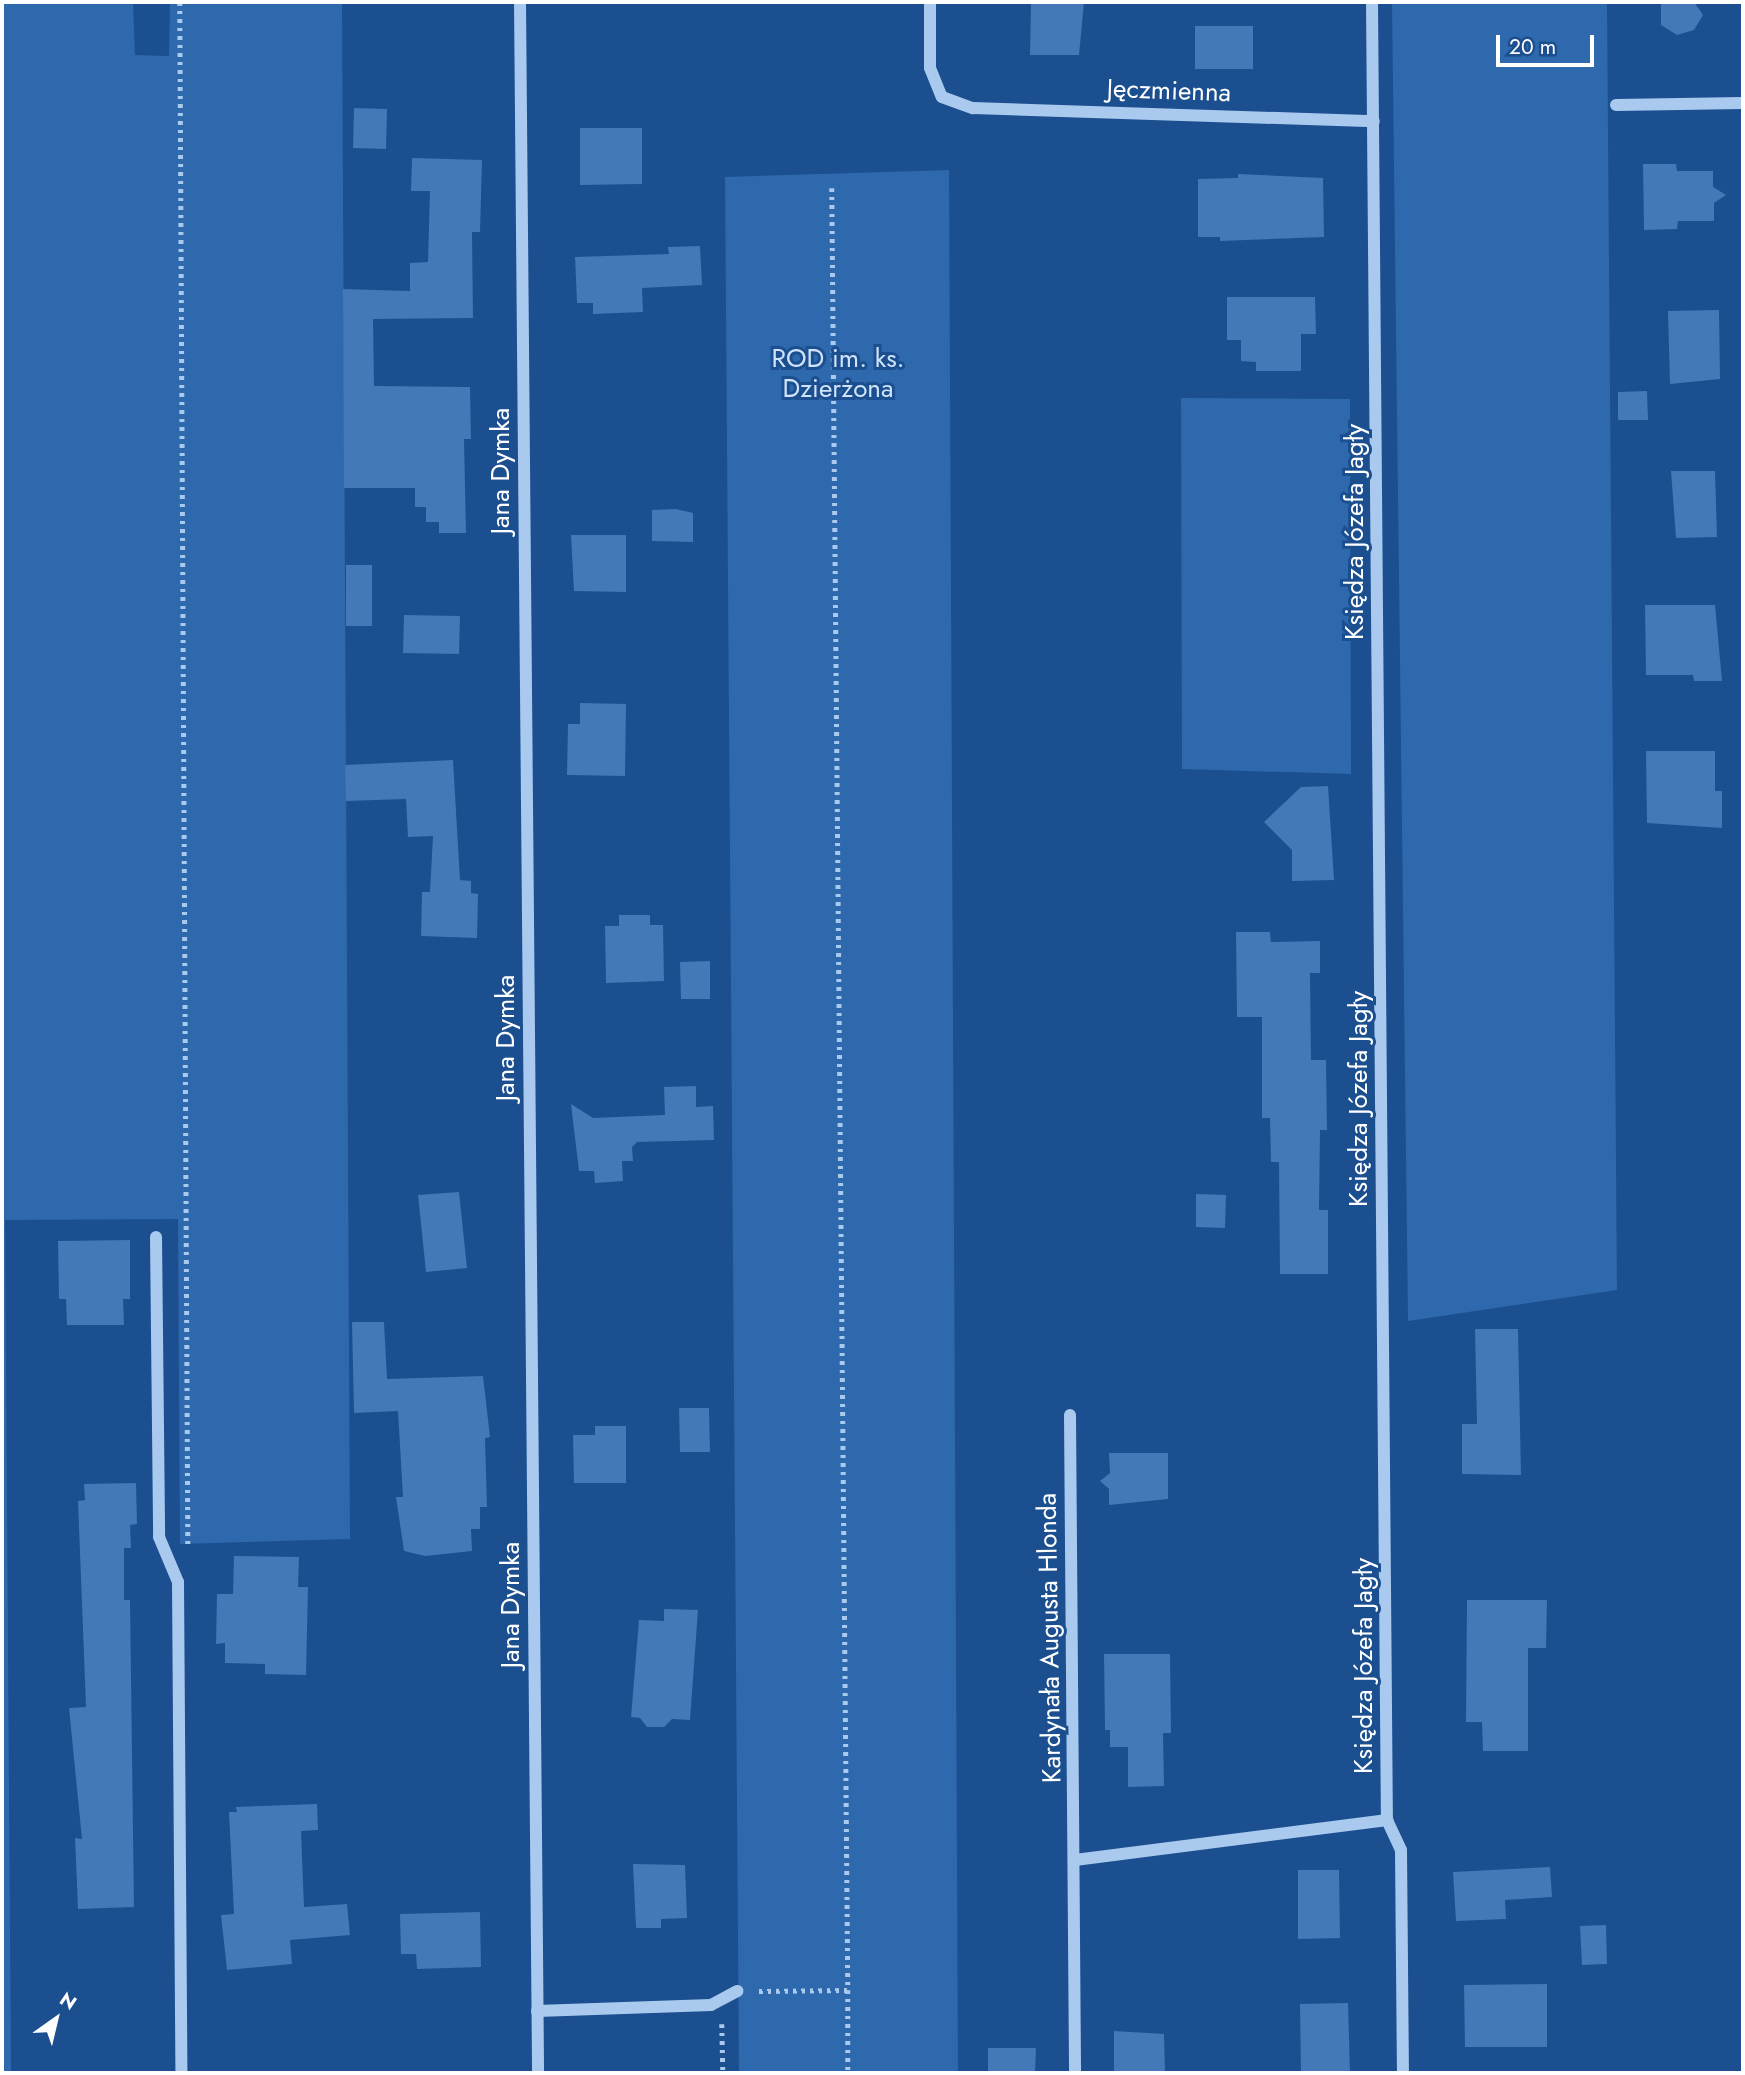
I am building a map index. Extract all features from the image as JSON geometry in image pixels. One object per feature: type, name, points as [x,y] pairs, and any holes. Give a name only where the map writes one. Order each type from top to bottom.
[{"type":"street","name":"Jana Dymka","points":[[520,2],[538,2073]]},
{"type":"street","name":"Jęczmienna","points":[[930,2],[930,68],[942,97],[972,108],[1374,121]]},
{"type":"street","points":[[1373,2],[1374,121]]},
{"type":"street","points":[[1616,105],[1743,103]]},
{"type":"street","name":"Księdza Józefa Jagły","points":[[1374,121],[1387,1820],[1401,1850],[1403,2073]]},
{"type":"street","points":[[156,1237],[159,1537],[178,1582],[181,2073]]},
{"type":"street","name":"Kardynała Augusta Hlonda","points":[[1070,1415],[1075,2073]]},
{"type":"street","points":[[1075,1860],[1387,1820]]},
{"type":"street","points":[[537,2011],[711,2005],[737,1991]]},
{"type":"path","points":[[180,2],[191,1544]]},
{"type":"path","points":[[832,188],[848,2073]]},
{"type":"path","points":[[737,1991],[848,1990]]},
{"type":"path","points":[[711,2005],[723,2024],[723,2073]]},
{"type":"green space","points":[[2,2],[133,2],[135,55],[169,56],[170,2],[342,2],[350,1539],[180,1544],[178,1219],[5,1220],[11,2073],[2,2073]]},
{"type":"green space","points":[[1392,2],[1607,2],[1617,1290],[1408,1321]]},
{"type":"green space","name":"ROD im. ks. Dzierżona","points":[[949,170],[958,2073],[739,2073],[725,177]]},
{"type":"green space","points":[[1181,398],[1350,399],[1351,774],[1182,769]]},
{"type":"building","points":[[1031,2],[1084,2],[1079,55],[1030,55]]},
{"type":"building","points":[[1661,2],[1694,2],[1703,15],[1694,30],[1677,35],[1661,25]]},
{"type":"building","points":[[1195,26],[1253,26],[1253,69],[1195,69]]},
{"type":"building","points":[[354,108],[387,109],[386,149],[353,148]]},
{"type":"building","points":[[580,128],[642,128],[642,184],[580,185]]},
{"type":"building","points":[[412,158],[482,160],[480,232],[472,232],[473,318],[373,319],[374,386],[470,387],[471,439],[464,439],[466,533],[439,533],[439,522],[426,522],[426,507],[415,507],[415,488],[344,488],[343,289],[410,291],[410,263],[428,262],[430,191],[411,191]]},
{"type":"building","points":[[1643,164],[1676,164],[1677,171],[1713,171],[1713,187],[1726,195],[1714,203],[1714,221],[1678,221],[1677,229],[1644,230]]},
{"type":"building","points":[[1238,174],[1323,178],[1324,237],[1220,241],[1220,237],[1198,237],[1198,179],[1238,178]]},
{"type":"building","points":[[700,246],[702,285],[642,288],[643,312],[593,314],[593,303],[577,303],[575,257],[669,254],[668,247]]},
{"type":"building","points":[[1227,297],[1315,297],[1316,334],[1301,334],[1301,371],[1256,371],[1256,362],[1241,361],[1241,340],[1227,340]]},
{"type":"building","points":[[1719,310],[1720,379],[1670,384],[1668,311]]},
{"type":"building","points":[[1647,391],[1648,420],[1618,420],[1618,392]]},
{"type":"building","points":[[1671,471],[1715,471],[1717,537],[1676,538]]},
{"type":"building","points":[[676,509],[693,513],[693,542],[652,541],[652,510]]},
{"type":"building","points":[[571,535],[626,535],[626,592],[574,591]]},
{"type":"building","points":[[346,565],[372,565],[372,626],[346,626]]},
{"type":"building","points":[[1645,605],[1715,605],[1722,681],[1694,681],[1693,675],[1646,675]]},
{"type":"building","points":[[404,615],[460,616],[459,654],[403,653]]},
{"type":"building","points":[[580,703],[626,704],[625,776],[567,775],[568,724],[580,724]]},
{"type":"building","points":[[1646,751],[1715,751],[1715,791],[1722,791],[1722,828],[1647,823]]},
{"type":"building","points":[[453,760],[460,880],[471,881],[471,893],[478,894],[477,938],[421,936],[422,892],[430,892],[433,836],[408,837],[406,799],[346,801],[345,765]]},
{"type":"building","points":[[1328,786],[1334,880],[1292,881],[1292,850],[1264,822],[1301,787]]},
{"type":"building","points":[[619,915],[650,915],[650,925],[663,925],[664,981],[606,983],[605,926],[619,926]]},
{"type":"building","points":[[1236,932],[1270,932],[1271,942],[1320,941],[1320,973],[1310,973],[1311,1060],[1326,1060],[1327,1130],[1320,1130],[1319,1210],[1328,1210],[1328,1274],[1280,1274],[1279,1162],[1271,1162],[1270,1118],[1262,1118],[1262,1017],[1237,1017]]},
{"type":"building","points":[[710,961],[710,999],[681,999],[680,962]]},
{"type":"building","points":[[696,1086],[696,1107],[713,1106],[714,1140],[637,1142],[632,1147],[633,1161],[622,1161],[623,1181],[595,1183],[594,1171],[579,1171],[571,1104],[593,1118],[665,1115],[664,1087]]},
{"type":"building","points":[[459,1192],[467,1268],[426,1272],[418,1195]]},
{"type":"building","points":[[1196,1194],[1226,1195],[1225,1228],[1196,1227]]},
{"type":"building","points":[[130,1240],[130,1299],[123,1299],[124,1325],[67,1325],[66,1299],[59,1299],[58,1241]]},
{"type":"building","points":[[352,1322],[384,1322],[387,1379],[483,1376],[490,1437],[485,1438],[487,1507],[480,1507],[480,1529],[471,1529],[472,1551],[425,1556],[404,1551],[396,1497],[403,1497],[398,1411],[354,1413]]},
{"type":"building","points":[[1475,1329],[1518,1329],[1521,1475],[1462,1474],[1462,1424],[1477,1424]]},
{"type":"building","points":[[679,1408],[709,1408],[710,1452],[680,1452]]},
{"type":"building","points":[[595,1426],[626,1426],[626,1483],[574,1483],[573,1435],[595,1435]]},
{"type":"building","points":[[1109,1453],[1168,1453],[1168,1499],[1109,1505],[1109,1489],[1100,1481],[1110,1473]]},
{"type":"building","points":[[136,1483],[137,1524],[130,1525],[131,1548],[124,1548],[124,1600],[130,1600],[134,1907],[78,1909],[75,1838],[82,1839],[69,1708],[86,1707],[78,1501],[85,1500],[84,1484]]},
{"type":"building","points":[[234,1556],[299,1557],[298,1587],[308,1587],[306,1675],[265,1674],[265,1664],[225,1663],[225,1643],[216,1644],[217,1594],[233,1594]]},
{"type":"building","points":[[1467,1600],[1547,1600],[1546,1648],[1528,1648],[1528,1751],[1483,1751],[1482,1722],[1466,1722]]},
{"type":"building","points":[[664,1609],[698,1610],[690,1720],[672,1719],[664,1727],[647,1727],[640,1718],[631,1717],[639,1620],[664,1621]]},
{"type":"building","points":[[1104,1654],[1170,1654],[1171,1733],[1163,1733],[1164,1786],[1128,1787],[1128,1747],[1110,1747],[1110,1730],[1105,1730]]},
{"type":"building","points":[[317,1804],[318,1830],[301,1831],[304,1907],[347,1904],[350,1935],[290,1940],[292,1964],[227,1970],[221,1915],[234,1914],[229,1812],[237,1812],[236,1807]]},
{"type":"building","points":[[633,1864],[685,1865],[687,1918],[661,1919],[661,1928],[636,1928]]},
{"type":"building","points":[[1550,1867],[1552,1897],[1505,1900],[1506,1919],[1456,1921],[1453,1872]]},
{"type":"building","points":[[1298,1870],[1339,1870],[1340,1938],[1298,1939]]},
{"type":"building","points":[[480,1912],[481,1967],[417,1969],[416,1954],[401,1954],[400,1914]]},
{"type":"building","points":[[1606,1925],[1607,1964],[1582,1965],[1580,1926]]},
{"type":"building","points":[[1547,1984],[1547,2047],[1465,2047],[1464,1985]]},
{"type":"building","points":[[1348,2003],[1350,2073],[1301,2073],[1300,2004]]},
{"type":"building","points":[[1114,2031],[1164,2034],[1165,2073],[1114,2073]]},
{"type":"building","points":[[988,2048],[1036,2048],[1035,2073],[988,2073]]}]
